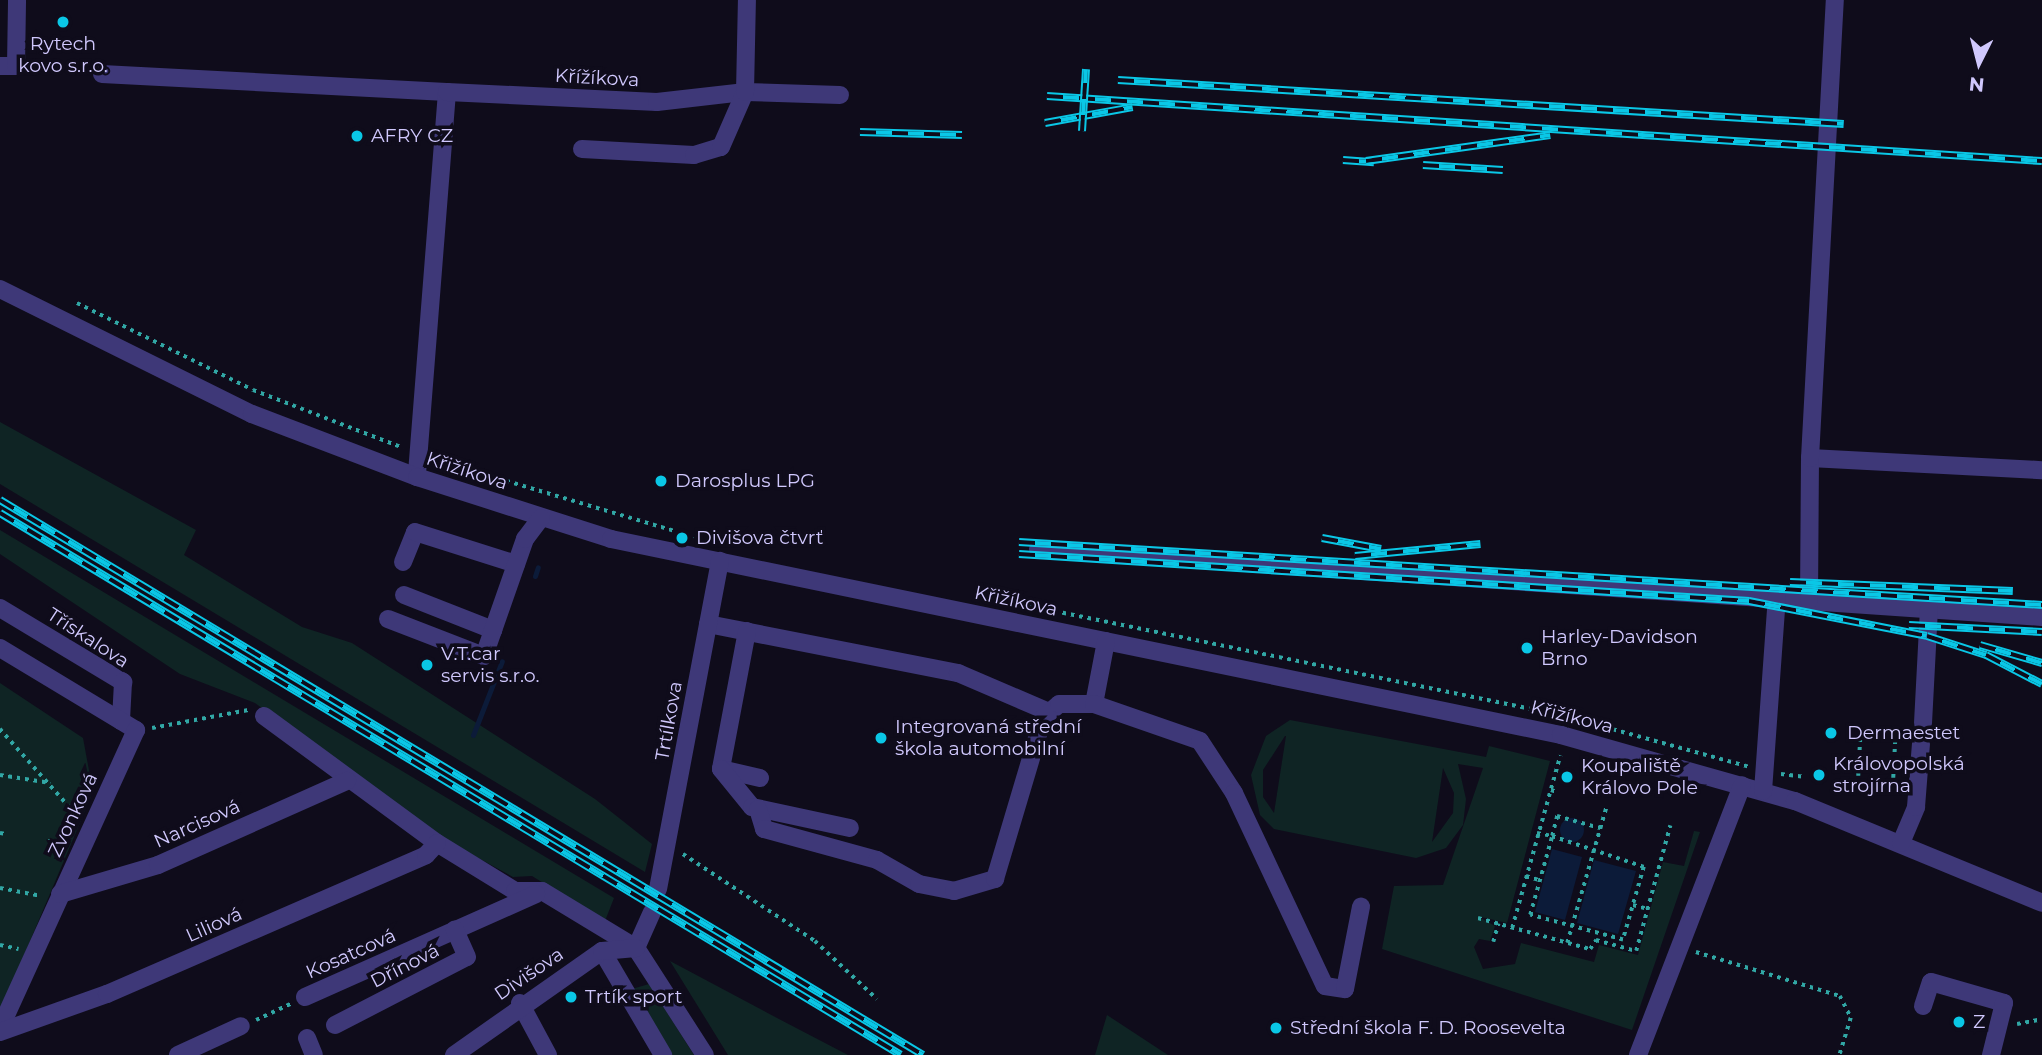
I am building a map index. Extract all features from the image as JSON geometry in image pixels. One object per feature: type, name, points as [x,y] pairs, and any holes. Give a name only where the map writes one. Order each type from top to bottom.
[{"type":"street","points":[[0,66],[16,66],[17,0]]},
{"type":"street","points":[[582,149],[694,155],[722,147],[745,92],[747,0]]},
{"type":"street","points":[[1809,600],[1810,458],[1835,0]]},
{"type":"street","name":"Křížíkova","points":[[102,74],[657,102],[745,92],[840,95]]},
{"type":"street","points":[[417,477],[447,92]]},
{"type":"street","name":"Křižíkova","points":[[0,289],[252,414],[417,477],[541,517],[720,561],[1561,735],[1763,791],[1901,843],[2042,903]]},
{"type":"street","points":[[1810,458],[2042,470]]},
{"type":"street","points":[[388,619],[484,656],[516,564],[541,517]]},
{"type":"street","points":[[403,562],[415,532],[516,564]]},
{"type":"street","points":[[1038,550],[2042,617]]},
{"type":"street","name":"Trtílkova","points":[[658,888],[720,561]]},
{"type":"street","points":[[404,595],[493,631]]},
{"type":"street","points":[[1763,791],[1777,598]]},
{"type":"street","name":"Třískalova","points":[[0,608],[123,682],[129,726]]},
{"type":"street","points":[[1923,723],[1929,609]]},
{"type":"street","points":[[708,624],[958,673],[1049,712]]},
{"type":"street","points":[[721,769],[747,631]]},
{"type":"street","points":[[1094,704],[1106,641]]},
{"type":"street","points":[[0,649],[129,726]]},
{"type":"street","points":[[721,769],[758,809],[764,829],[877,860],[919,884],[954,891],[996,878],[1010,842],[1031,739],[1049,712],[1059,704],[1094,704],[1200,741],[1234,793],[1325,986],[1345,989],[1361,907]]},
{"type":"street","points":[[260,712],[347,781],[438,843],[515,891],[542,891],[636,948],[705,1055]]},
{"type":"street","name":"Zvonková","points":[[0,1031],[5,1003],[89,829],[129,726]]},
{"type":"street","points":[[1901,843],[1916,807],[1921,744]]},
{"type":"street","points":[[721,769],[760,778]]},
{"type":"street","name":"Narcisová","points":[[58,897],[158,865],[347,781]]},
{"type":"street","points":[[1638,1055],[1675,949],[1724,837],[1742,785]]},
{"type":"street","points":[[758,809],[850,828]]},
{"type":"street","name":"Liliová","points":[[0,1031],[107,994],[426,855],[438,843]]},
{"type":"street","name":"Kosatcová","points":[[305,997],[542,891]]},
{"type":"street","points":[[636,948],[652,912]]},
{"type":"street","name":"Dřínová","points":[[335,1025],[467,957],[455,930]]},
{"type":"street","name":"Divišova","points":[[454,1055],[520,1003],[602,951],[636,948]]},
{"type":"street","points":[[602,951],[663,1055]]},
{"type":"street","points":[[1923,1006],[1931,982],[2004,1003],[1992,1055]]},
{"type":"street","points":[[520,1003],[548,1055]]},
{"type":"street","points":[[178,1055],[241,1026]]},
{"type":"path","points":[[129,726],[260,712]]},
{"type":"path","points":[[0,729],[51,783],[89,829]]},
{"type":"path","points":[[1858,776],[1860,740]]},
{"type":"path","points":[[1893,778],[1895,742]]},
{"type":"path","points":[[1512,928],[1560,756]]},
{"type":"path","points":[[0,775],[51,783]]},
{"type":"path","points":[[1550,790],[1558,792]]},
{"type":"path","points":[[1567,943],[1605,808]]},
{"type":"path","points":[[1537,833],[1552,836],[1592,853],[1644,867],[1623,940],[1530,915],[1539,880],[1552,836],[1557,816],[1600,828]]},
{"type":"path","points":[[1478,918],[1590,949],[1595,940],[1636,951],[1670,825]]},
{"type":"path","points":[[0,833],[6,834]]},
{"type":"path","points":[[678,851],[815,941],[877,999]]},
{"type":"path","points":[[1526,876],[1539,880]]},
{"type":"path","points":[[0,888],[58,897]]},
{"type":"path","points":[[1633,905],[1648,909]]},
{"type":"path","points":[[1493,942],[1498,924]]},
{"type":"path","points":[[1675,949],[1720,955],[1840,996],[1852,1017],[1840,1055]]},
{"type":"path","name":"Kosatcová","points":[[241,1026],[305,997]]},
{"type":"path","points":[[1998,1036],[2042,1018]]},
{"type":"green space","points":[[0,422],[196,530],[184,555],[302,627],[352,643],[595,799],[652,844],[645,872],[0,484]]},
{"type":"green space","points":[[0,530],[614,898],[605,921],[532,876],[513,877],[432,833],[255,703],[180,674],[0,554]]},
{"type":"green space","points":[[0,683],[83,738],[93,792],[0,1012]]},
{"type":"green space","points":[[1290,720],[1486,757],[1489,746],[1550,761],[1507,923],[1477,916],[1495,926],[1490,941],[1479,939],[1474,947],[1483,969],[1515,964],[1521,943],[1594,962],[1599,945],[1638,955],[1663,862],[1684,866],[1694,831],[1700,832],[1632,1030],[1382,949],[1394,886],[1443,885],[1483,768],[1458,764],[1466,799],[1463,825],[1446,848],[1416,858],[1274,829],[1260,815],[1251,775],[1266,736]],"holes":[[[1286,736],[1274,813],[1263,797],[1263,770]],[[1443,768],[1454,793],[1453,813],[1432,842]]]},
{"type":"green space","points":[[670,961],[777,1018],[848,1055],[728,1055]]},
{"type":"green space","points":[[649,984],[694,1055],[667,1055],[632,989]]},
{"type":"green space","points":[[1107,1015],[1168,1055],[1095,1055]]},
{"type":"water","points":[[1572,818],[1583,825],[1584,830],[1577,841],[1572,842],[1561,835],[1560,830],[1567,819]]},
{"type":"water","points":[[1552,849],[1582,857],[1565,920],[1535,912]]},
{"type":"water","points":[[1594,860],[1636,871],[1618,934],[1577,923]]},
{"type":"waterway","points":[[535,576],[538,567]]},
{"type":"waterway","points":[[473,735],[502,661]]},
{"type":"railway","points":[[1082,131],[1086,69]]},
{"type":"railway","points":[[1118,80],[1844,124]]},
{"type":"railway","points":[[1047,96],[2042,161]]},
{"type":"railway","points":[[1045,123],[1133,107]]},
{"type":"railway","points":[[860,132],[962,135]]},
{"type":"railway","points":[[1366,161],[1550,135]]},
{"type":"railway","points":[[1343,160],[1374,162]]},
{"type":"railway","points":[[1423,165],[1503,170]]},
{"type":"railway","points":[[0,500],[923,1055]]},
{"type":"railway","points":[[0,513],[901,1055]]},
{"type":"railway","points":[[1322,538],[1381,549]]},
{"type":"railway","points":[[1019,542],[2042,605]]},
{"type":"railway","points":[[1355,556],[1480,544]]},
{"type":"railway","points":[[1019,554],[1749,601],[1927,636],[1986,655],[2042,684]]},
{"type":"railway","points":[[1790,582],[2013,591]]},
{"type":"railway","points":[[1909,625],[2042,632]]},
{"type":"railway","points":[[1980,645],[2042,663]]},
{"type":"place","name":"Rytech kovo s.r.o.","points":[[63,22]]},
{"type":"place","name":"AFRY CZ","points":[[357,136]]},
{"type":"place","name":"Darosplus LPG","points":[[661,481]]},
{"type":"place","name":"Divišova čtvrť","points":[[682,538]]},
{"type":"place","name":"Harley-Davidson Brno","points":[[1527,648]]},
{"type":"place","name":"V.T.car servis s.r.o.","points":[[427,665]]},
{"type":"place","name":"Dermaestet","points":[[1831,733]]},
{"type":"place","name":"Integrovaná střední škola automobilní","points":[[881,738]]},
{"type":"place","name":"Královopolská strojírna","points":[[1819,775]]},
{"type":"place","name":"Koupaliště Královo Pole","points":[[1567,777]]},
{"type":"place","name":"Trtík sport","points":[[571,997]]},
{"type":"place","name":"Z","points":[[1959,1022]]},
{"type":"place","name":"Střední škola F. D. Roosevelta","points":[[1276,1028]]}]
